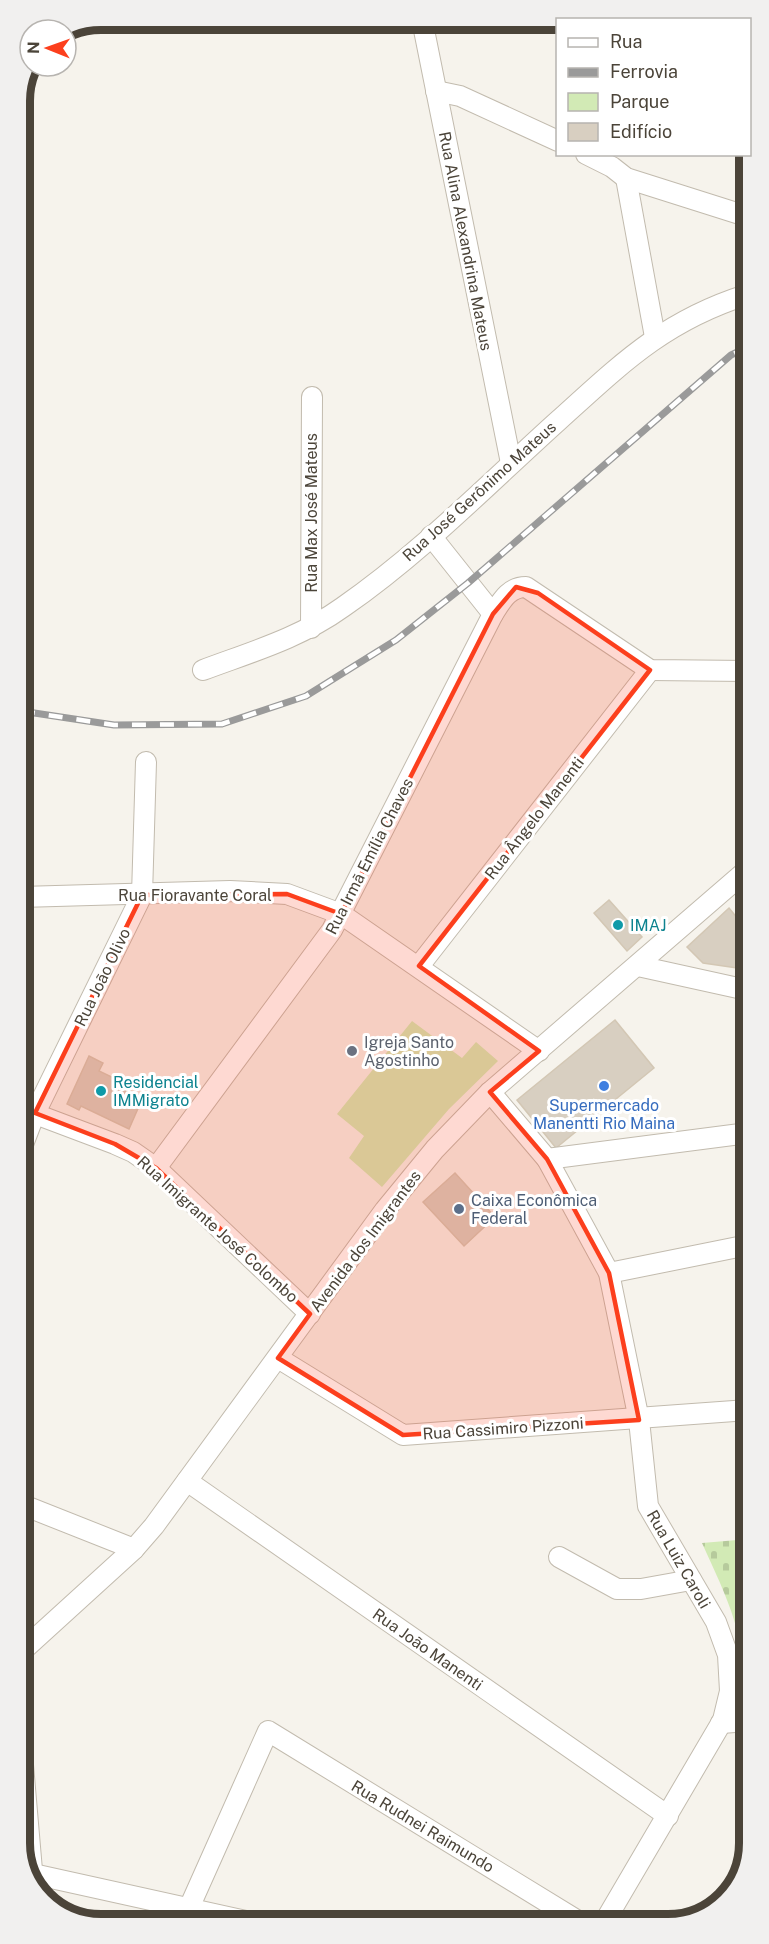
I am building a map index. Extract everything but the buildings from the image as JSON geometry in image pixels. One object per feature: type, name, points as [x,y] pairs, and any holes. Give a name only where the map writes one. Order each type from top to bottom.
[{"type":"street","name":"Rua Alina Alexandrina Mateus","points":[[424,30],[511,463]]},
{"type":"street","points":[[436,91],[460,96],[556,140]]},
{"type":"street","points":[[590,156],[612,167],[626,178],[739,214]]},
{"type":"street","points":[[626,178],[655,337]]},
{"type":"street","name":"Rua José Gerônimo Mateus","points":[[202,670],[311,628],[365,591],[430,536],[635,351],[655,337],[706,309],[739,297]]},
{"type":"street","name":"Rua Max José Mateus","points":[[311,628],[312,397]]},
{"type":"street","points":[[430,536],[493,614]]},
{"type":"street","name":"Rua Irmã Emília Chaves","points":[[156,1168],[332,930],[493,614],[506,595],[516,587],[526,587],[650,670]]},
{"type":"street","points":[[650,670],[739,671]]},
{"type":"street","name":"Rua Ângelo Manenti","points":[[419,966],[650,670]]},
{"type":"street","name":"Rua João Olivo","points":[[30,1107],[142,895],[146,762]]},
{"type":"street","name":"Avenida dos Imigrantes","points":[[30,1644],[134,1549],[187,1481],[410,1177],[490,1092],[739,877]]},
{"type":"street","name":"Rua Fioravante Coral","points":[[30,897],[230,891],[287,894],[341,914],[539,1051]]},
{"type":"street","points":[[638,966],[739,988]]},
{"type":"street","name":"Rua Luiz Caroli","points":[[490,1092],[547,1159],[609,1273],[639,1419],[648,1506],[716,1622],[728,1654],[730,1690],[721,1724],[609,1914]]},
{"type":"street","name":"Rua Imigrante José Colombo","points":[[30,1112],[133,1152],[156,1168],[310,1314]]},
{"type":"street","points":[[547,1159],[739,1134]]},
{"type":"street","points":[[609,1273],[739,1247]]},
{"type":"street","name":"Rua Cassimiro Pizzoni","points":[[278,1358],[403,1435],[739,1411]]},
{"type":"street","name":"Rua João Manenti","points":[[187,1481],[668,1816]]},
{"type":"street","points":[[30,1508],[134,1549]]},
{"type":"street","points":[[559,1557],[618,1589],[633,1590],[691,1580]]},
{"type":"street","points":[[721,1724],[739,1722]]},
{"type":"street","name":"Rua Rudnei Raimundo","points":[[189,1908],[268,1731],[567,1914]]},
{"type":"street","points":[[39,1879],[215,1914]]},
{"type":"highlighted area","points":[[516,587],[538,593],[650,670],[419,966],[539,1051],[490,1092],[547,1159],[609,1273],[639,1420],[403,1435],[278,1358],[310,1314],[156,1168],[115,1144],[35,1113],[142,895],[287,894],[341,914],[493,614]]},
{"type":"green space","points":[[412,1021],[462,1058],[476,1042],[498,1061],[449,1109],[382,1187],[349,1158],[364,1136],[337,1114]]},
{"type":"green space","points":[[739,1540],[739,1638],[728,1601],[702,1543]]},
{"type":"railway","points":[[30,712],[114,725],[222,724],[306,696],[396,640],[468,583],[731,355],[739,351]]},
{"type":"place","name":"IMAJ","points":[[618,925]]},
{"type":"place","name":"Igreja Santo Agostinho","points":[[352,1051]]},
{"type":"place","name":"Supermercado Manentti Rio Maina","points":[[604,1086]]},
{"type":"place","name":"Residencial IMMigrato","points":[[101,1091]]},
{"type":"place","name":"Caixa Econômica Federal","points":[[459,1209]]}]
